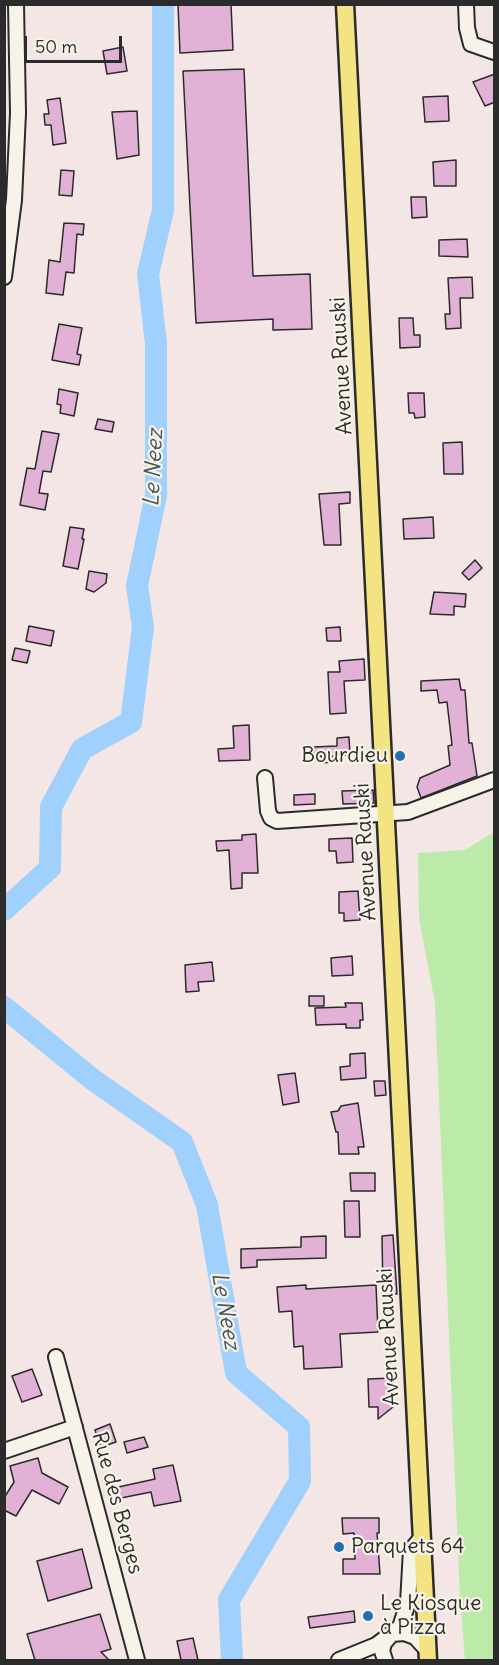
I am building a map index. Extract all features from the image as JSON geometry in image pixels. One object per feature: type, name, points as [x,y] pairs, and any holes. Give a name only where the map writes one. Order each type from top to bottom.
[{"type":"main road","name":"Avenue Rauski","points":[[345,4],[428,1655]]},
{"type":"street","points":[[4,277],[14,200],[18,113],[16,4]]},
{"type":"street","points":[[466,4],[466,28],[471,44],[495,52]]},
{"type":"street","points":[[265,778],[268,811],[271,818],[278,821],[408,812],[495,780]]},
{"type":"street","name":"Rue des Berges","points":[[56,1357],[137,1660]]},
{"type":"street","points":[[4,1451],[75,1427]]},
{"type":"street","points":[[385,1660],[382,1651],[384,1642],[405,1616],[411,1551],[422,1537]]},
{"type":"street","points":[[339,1660],[367,1649],[392,1634],[404,1633],[415,1637],[428,1655]]},
{"type":"green space","points":[[494,832],[494,1660],[465,1660],[460,1599],[435,1003],[419,918],[418,853],[465,850]]},
{"type":"building","points":[[178,4],[231,4],[233,50],[180,53]]},
{"type":"building","points":[[123,47],[127,71],[107,74],[103,51]]},
{"type":"building","points":[[244,69],[253,276],[310,274],[312,329],[273,330],[273,319],[196,323],[183,71]]},
{"type":"building","points":[[495,74],[495,102],[485,106],[473,82]]},
{"type":"building","points":[[448,96],[449,121],[425,122],[423,97]]},
{"type":"building","points":[[60,98],[66,143],[53,145],[51,125],[45,125],[44,114],[49,114],[47,100]]},
{"type":"building","points":[[137,111],[139,155],[117,159],[112,112]]},
{"type":"building","points":[[456,160],[456,186],[434,186],[433,162]]},
{"type":"building","points":[[61,170],[74,171],[72,196],[59,195]]},
{"type":"building","points":[[411,197],[426,197],[427,217],[412,218]]},
{"type":"building","points":[[64,223],[84,224],[83,235],[77,234],[74,273],[66,272],[63,295],[46,293],[49,260],[60,262]]},
{"type":"building","points":[[467,239],[468,257],[439,256],[439,240]]},
{"type":"building","points":[[472,277],[473,298],[460,298],[461,328],[446,329],[445,314],[450,314],[448,278]]},
{"type":"building","points":[[399,318],[413,318],[414,335],[420,335],[420,347],[400,348]]},
{"type":"building","points":[[59,324],[82,328],[77,354],[81,355],[79,365],[52,360]]},
{"type":"building","points":[[59,389],[78,393],[74,416],[60,413],[61,405],[57,404]]},
{"type":"building","points":[[408,393],[424,393],[425,417],[415,418],[414,413],[409,413]]},
{"type":"building","points":[[98,419],[114,422],[112,432],[95,429]]},
{"type":"building","points":[[42,431],[59,434],[51,472],[43,471],[39,493],[48,494],[45,510],[20,505],[27,468],[35,469]]},
{"type":"building","points":[[462,442],[463,474],[444,474],[443,443]]},
{"type":"building","points":[[350,492],[350,503],[339,504],[341,545],[324,545],[319,494]]},
{"type":"building","points":[[433,517],[434,538],[404,539],[403,519]]},
{"type":"building","points":[[70,527],[84,529],[78,569],[63,566]]},
{"type":"building","points":[[475,560],[482,568],[469,580],[462,573]]},
{"type":"building","points":[[89,571],[107,574],[106,583],[94,592],[86,589]]},
{"type":"building","points":[[434,592],[466,594],[465,607],[454,606],[454,615],[430,614]]},
{"type":"building","points":[[29,626],[54,631],[51,646],[26,641]]},
{"type":"building","points":[[340,627],[341,641],[327,641],[326,628]]},
{"type":"building","points":[[15,648],[30,651],[27,663],[12,660]]},
{"type":"building","points":[[364,659],[365,680],[344,681],[346,713],[330,714],[328,672],[340,672],[339,661]]},
{"type":"building","points":[[459,679],[461,690],[465,690],[469,743],[472,743],[477,776],[421,798],[417,787],[420,778],[450,765],[448,746],[452,745],[447,702],[439,703],[437,690],[421,691],[421,681]]},
{"type":"building","points":[[249,725],[250,760],[219,761],[218,749],[234,748],[233,726]]},
{"type":"building","points":[[349,737],[350,755],[333,756],[333,762],[322,763],[322,756],[314,757],[314,747],[337,746],[337,738]]},
{"type":"building","points":[[373,790],[374,803],[343,804],[342,791]]},
{"type":"building","points":[[315,794],[315,804],[294,805],[294,795]]},
{"type":"building","points":[[256,834],[258,873],[242,873],[242,888],[231,889],[229,850],[217,851],[216,841],[242,840],[242,835]]},
{"type":"building","points":[[352,838],[353,862],[337,863],[336,851],[329,851],[329,839]]},
{"type":"building","points":[[358,891],[360,920],[344,921],[344,913],[339,913],[339,892]]},
{"type":"building","points":[[352,956],[353,975],[332,976],[331,958]]},
{"type":"building","points":[[212,962],[214,981],[198,982],[199,991],[186,992],[185,965]]},
{"type":"building","points":[[309,996],[324,996],[324,1006],[309,1006]]},
{"type":"building","points":[[345,1003],[362,1003],[363,1020],[360,1020],[360,1028],[346,1028],[346,1024],[316,1025],[315,1008],[346,1007]]},
{"type":"building","points":[[365,1053],[366,1078],[341,1080],[340,1067],[350,1066],[350,1054]]},
{"type":"building","points":[[295,1073],[299,1102],[283,1105],[278,1075]]},
{"type":"building","points":[[374,1081],[385,1081],[386,1095],[375,1096]]},
{"type":"building","points":[[358,1103],[364,1147],[358,1147],[359,1154],[339,1154],[338,1132],[336,1132],[331,1112],[338,1111],[341,1106]]},
{"type":"building","points":[[350,1173],[375,1173],[375,1191],[351,1191]]},
{"type":"building","points":[[344,1201],[359,1201],[360,1237],[345,1237]]},
{"type":"building","points":[[393,1235],[397,1294],[383,1294],[382,1236]]},
{"type":"building","points":[[326,1236],[326,1258],[257,1260],[257,1267],[241,1268],[241,1249],[301,1247],[301,1237]]},
{"type":"building","points":[[306,1285],[306,1289],[376,1285],[378,1332],[340,1334],[342,1367],[304,1369],[303,1346],[294,1347],[292,1311],[279,1312],[277,1287]]},
{"type":"building","points":[[32,1369],[42,1395],[22,1402],[12,1376]]},
{"type":"building","points":[[393,1378],[393,1407],[378,1419],[378,1407],[369,1407],[368,1379]]},
{"type":"building","points":[[110,1424],[116,1442],[101,1447],[95,1430]]},
{"type":"building","points":[[144,1437],[148,1447],[127,1453],[124,1442]]},
{"type":"building","points":[[38,1458],[42,1473],[68,1487],[59,1504],[32,1490],[16,1516],[4,1510],[4,1498],[14,1482],[10,1466]]},
{"type":"building","points":[[173,1465],[181,1501],[154,1506],[151,1492],[116,1499],[114,1488],[155,1479],[153,1469]]},
{"type":"building","points":[[342,1518],[379,1518],[379,1533],[377,1533],[380,1574],[343,1574],[343,1559],[355,1559],[354,1533],[343,1534]]},
{"type":"building","points":[[82,1549],[92,1588],[48,1601],[37,1561]]},
{"type":"building","points":[[354,1611],[355,1622],[310,1628],[308,1617]]},
{"type":"building","points":[[100,1614],[111,1649],[101,1652],[109,1660],[35,1660],[27,1634]]},
{"type":"building","points":[[193,1638],[198,1660],[181,1660],[177,1641]]},
{"type":"waterway","name":"Le Neez","points":[[4,910],[50,868],[51,807],[82,749],[131,722],[143,627],[137,586],[156,495],[156,344],[148,274],[163,210],[163,4]]},
{"type":"waterway","name":"Le Neez","points":[[4,1007],[92,1079],[182,1142],[207,1205],[236,1373],[299,1427],[300,1481],[229,1600],[232,1660]]},
{"type":"place","name":"Bourdieu","points":[[400,756]]},
{"type":"place","name":"Parquets 64","points":[[339,1547]]},
{"type":"place","name":"Le Kiosque à Pizza","points":[[368,1616]]}]
